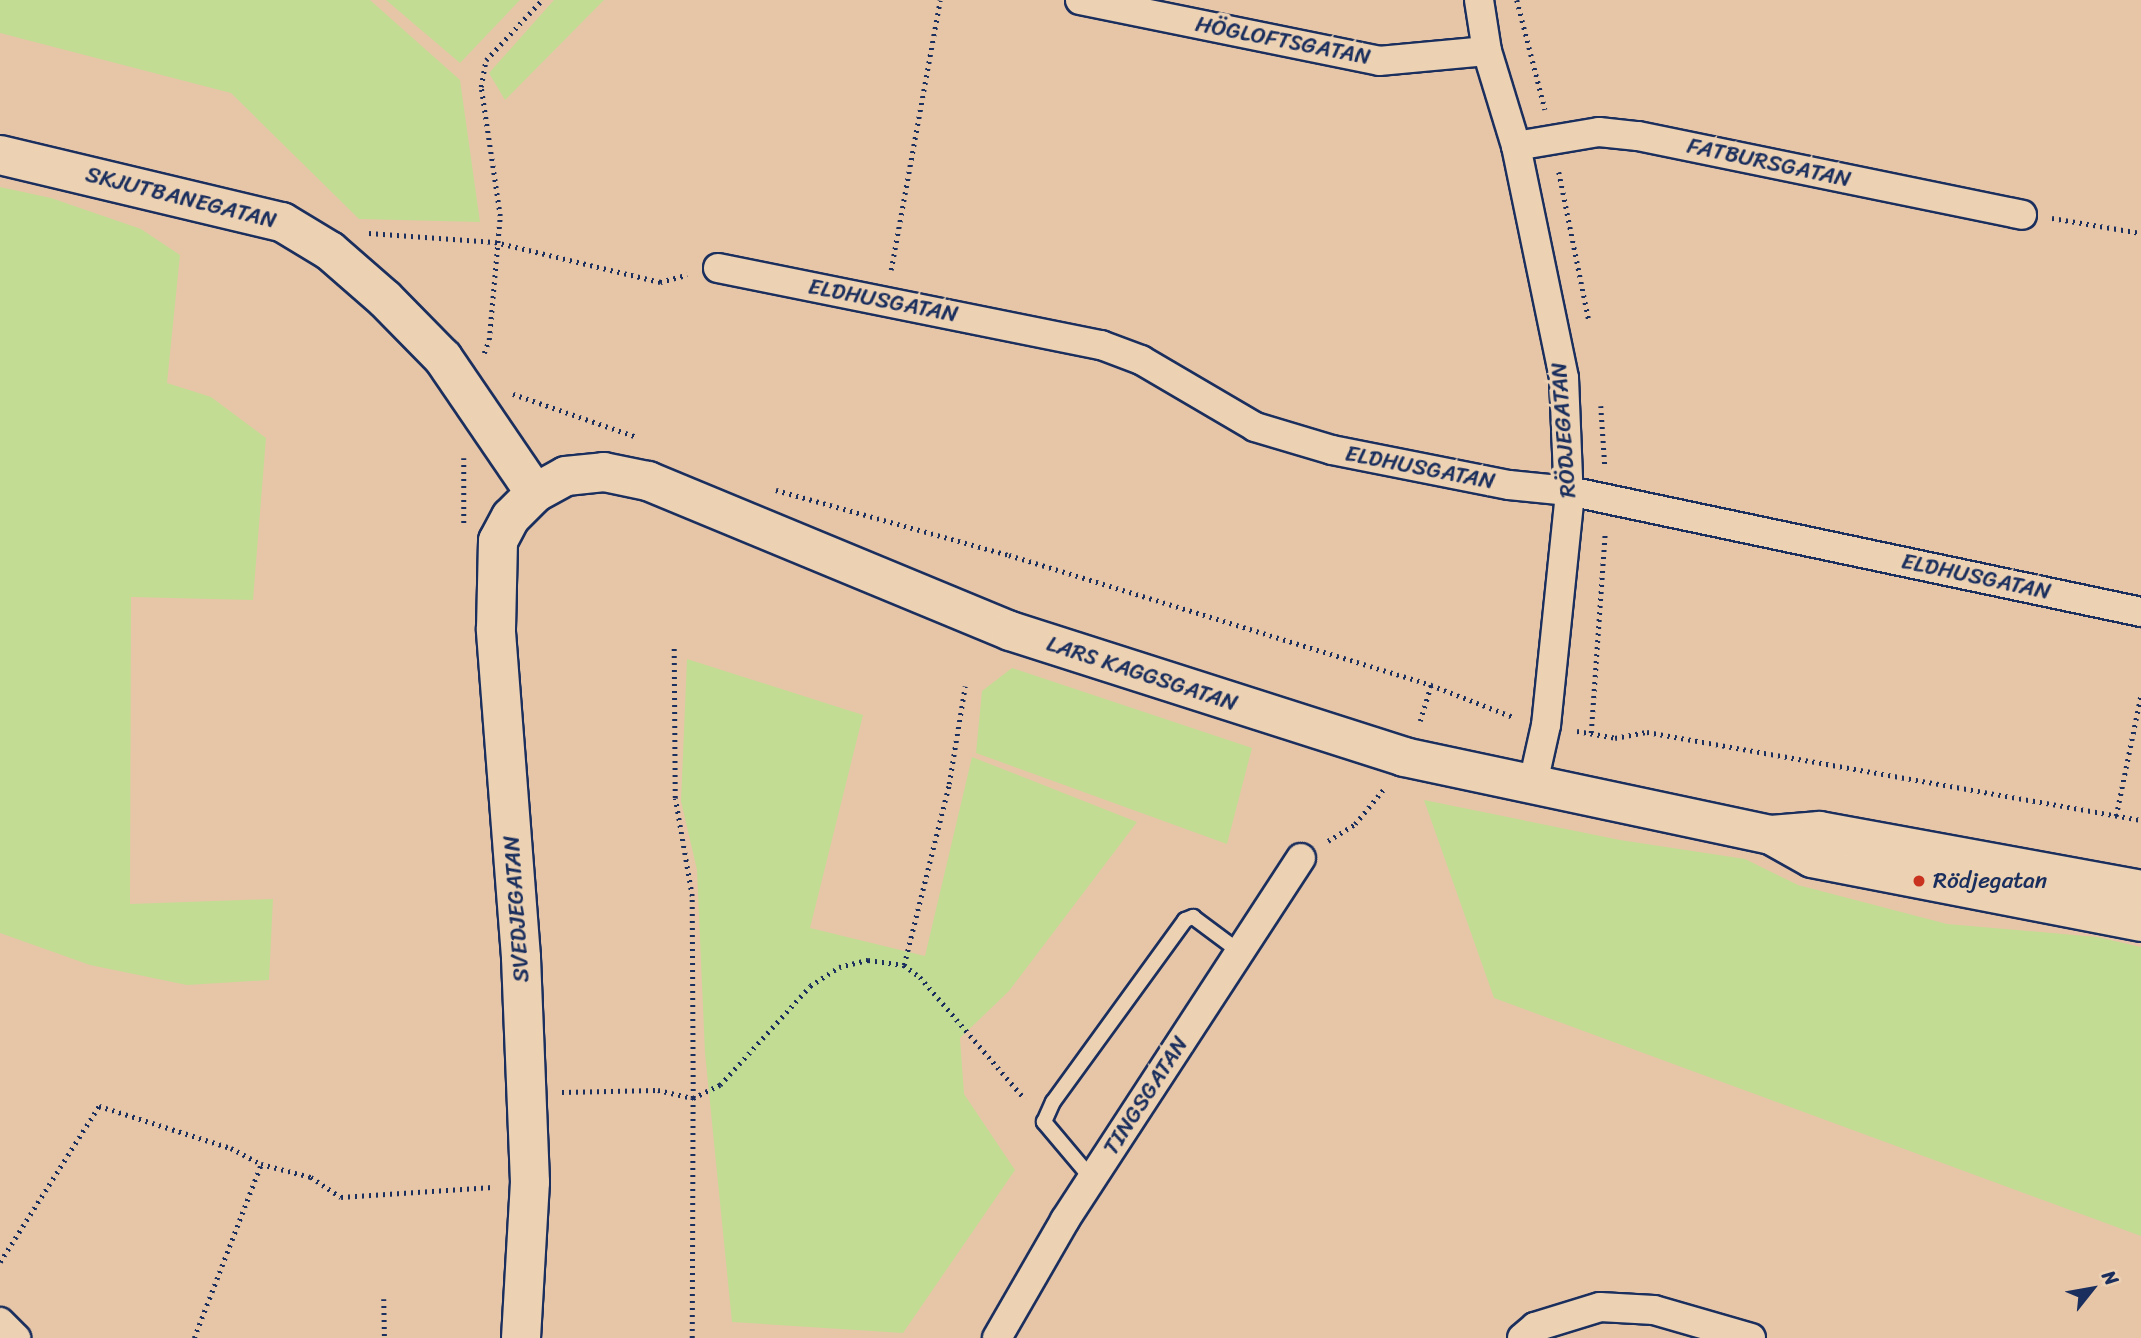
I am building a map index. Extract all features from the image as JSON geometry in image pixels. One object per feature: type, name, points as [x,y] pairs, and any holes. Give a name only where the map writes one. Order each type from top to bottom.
[{"type":"street","name":"HÖGLOFTSGATAN","points":[[1080,0],[1379,61],[1487,51]]},
{"type":"street","name":"RÖDJEGATAN","points":[[1479,0],[1487,51],[1516,146],[1564,378],[1569,491],[1546,725],[1532,783]]},
{"type":"street","name":"FATBURSGATAN","points":[[1516,146],[1600,132],[1638,136],[2022,215]]},
{"type":"street","name":"SKJUTBANEGATAN","points":[[0,155],[282,222],[330,251],[385,299],[443,358],[500,401],[535,493]]},
{"type":"street","name":"ELDHUSGATAN","points":[[718,268],[1101,345],[1141,359],[1255,427],[1332,450],[1509,485],[1569,491],[2141,611]]},
{"type":"street","name":"LARS KAGGSGATAN","points":[[535,493],[566,476],[604,472],[648,481],[1010,631],[1404,757],[1770,835],[1812,858],[2141,922]]},
{"type":"street","name":"SVEDJEGATAN","points":[[522,1338],[530,1182],[496,616],[498,541],[511,517],[535,493]]},
{"type":"street","name":"LARS KAGGSGATAN","points":[[1770,835],[1820,831],[2141,890]]},
{"type":"street","name":"TINGSGATAN","points":[[997,1338],[1092,1179],[1301,858]]},
{"type":"street","points":[[1522,1338],[1535,1327],[1600,1307],[1654,1310],[1751,1338]]},
{"type":"street","points":[[0,1322],[16,1338]]},
{"type":"lane","points":[[1092,1179],[1044,1122],[1109,1021],[1185,920],[1194,917],[1240,952]]},
{"type":"path","points":[[479,366],[489,340],[495,242],[500,216],[481,87],[486,60],[542,0]]},
{"type":"path","points":[[886,302],[940,0]]},
{"type":"path","points":[[2022,215],[2141,233]]},
{"type":"path","points":[[362,233],[495,242],[660,282],[718,268]]},
{"type":"path","points":[[464,526],[461,440],[500,401],[646,441]]},
{"type":"path","points":[[768,488],[1009,555],[1546,725],[1615,738],[1647,732],[2141,820]]},
{"type":"path","points":[[674,645],[674,798],[692,896],[693,1098],[689,1210],[692,1338]]},
{"type":"path","points":[[904,965],[949,784],[965,686]]},
{"type":"path","points":[[2116,816],[2141,694]]},
{"type":"path","points":[[526,1092],[658,1090],[693,1098],[720,1085],[810,986],[830,974],[868,960],[904,965],[937,996],[1044,1122]]},
{"type":"path","points":[[0,1262],[99,1106],[231,1148],[261,1164],[312,1177],[341,1197],[496,1186]]},
{"type":"path","points":[[194,1338],[261,1164]]},
{"type":"path","points":[[496,1173],[496,1199]]},
{"type":"path","points":[[384,1299],[385,1338]]},
{"type":"green space","points":[[0,0],[370,0],[460,80],[480,222],[359,219],[231,93],[0,33]]},
{"type":"green space","points":[[386,0],[520,0],[460,63]]},
{"type":"green space","points":[[554,0],[604,0],[505,100],[489,73]]},
{"type":"green space","points":[[0,187],[51,198],[141,229],[180,255],[167,383],[211,397],[266,438],[253,600],[131,597],[130,904],[273,899],[269,980],[187,985],[90,965],[0,933]]},
{"type":"green space","points":[[687,659],[863,715],[810,928],[925,956],[972,757],[1137,822],[1009,991],[960,1038],[964,1094],[1015,1170],[903,1333],[732,1322],[705,1053],[697,870],[681,801]]},
{"type":"green space","points":[[1012,668],[1252,748],[1227,844],[976,753],[982,691]]},
{"type":"green space","points":[[1424,800],[1620,840],[1745,859],[1798,885],[1947,924],[2097,937],[2141,947],[2141,1236],[1494,998]]},
{"type":"place","name":"Rödjegatan","points":[[1919,881]]}]
